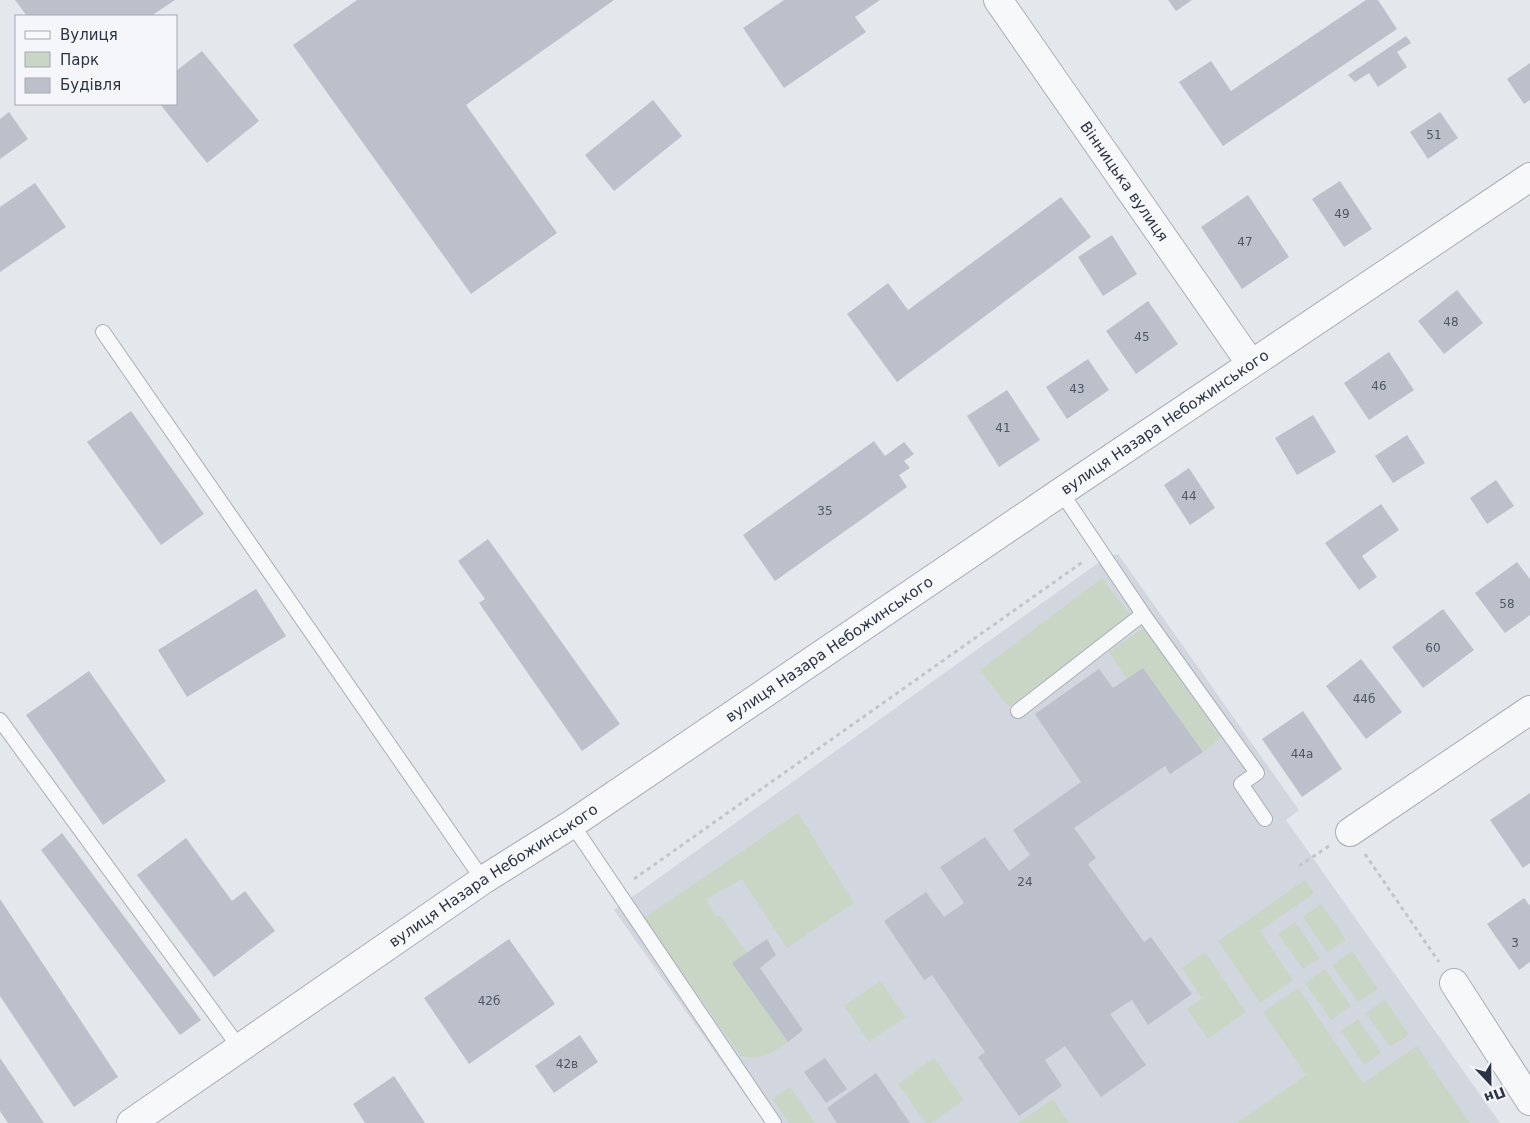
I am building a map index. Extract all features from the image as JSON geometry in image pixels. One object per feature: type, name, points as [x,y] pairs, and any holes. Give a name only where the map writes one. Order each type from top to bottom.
[{"type":"street","name":"Вінницька вулиця","points":[[998,0],[1251,364]]},
{"type":"street","name":"вулиця Назара Небожинського","points":[[131,1123],[483,880],[572,824],[1530,177]]},
{"type":"street","points":[[1350,832],[1530,710]]},
{"type":"street","points":[[1454,983],[1530,1102]]},
{"type":"lane","points":[[103,332],[483,880]]},
{"type":"lane","points":[[1061,492],[1143,614],[1257,773],[1241,784],[1265,819]]},
{"type":"lane","points":[[1018,711],[1143,614]]},
{"type":"lane","points":[[0,720],[239,1047]]},
{"type":"lane","points":[[572,824],[774,1123]]},
{"type":"path","points":[[617,891],[1101,549]]},
{"type":"path","points":[[1299,866],[1350,832],[1454,983]]},
{"type":"shaded area","points":[[1118,554],[1299,810],[1286,820],[1500,1123],[765,1123],[614,910],[1105,558]]},
{"type":"green space","points":[[1102,578],[1131,616],[1009,707],[980,670]]},
{"type":"green space","points":[[1144,628],[1221,738],[1203,752],[1143,668],[1127,679],[1109,652]]},
{"type":"green space","points":[[798,813],[854,903],[787,948],[742,879],[706,899],[716,917],[720,915],[747,953],[733,963],[788,1042],[766,1055],[755,1057],[741,1056],[644,918]]},
{"type":"green space","points":[[1305,880],[1314,893],[1260,931],[1293,980],[1260,1003],[1218,941]]},
{"type":"green space","points":[[1321,904],[1346,940],[1327,952],[1303,917]]},
{"type":"green space","points":[[1295,922],[1320,958],[1303,969],[1278,934]]},
{"type":"green space","points":[[1352,951],[1378,989],[1358,1002],[1332,965]]},
{"type":"green space","points":[[1205,952],[1246,1012],[1208,1039],[1187,1009],[1202,998],[1182,968]]},
{"type":"green space","points":[[1325,969],[1351,1006],[1331,1020],[1305,983]]},
{"type":"green space","points":[[880,981],[906,1017],[869,1042],[844,1006]]},
{"type":"green space","points":[[1298,988],[1363,1083],[1417,1046],[1470,1123],[1237,1123],[1306,1075],[1263,1012]]},
{"type":"green space","points":[[1385,1000],[1409,1035],[1390,1047],[1366,1013]]},
{"type":"green space","points":[[1358,1019],[1381,1053],[1364,1065],[1341,1031]]},
{"type":"green space","points":[[934,1058],[964,1100],[931,1123],[926,1123],[898,1084]]},
{"type":"green space","points":[[790,1087],[815,1123],[789,1123],[772,1099]]},
{"type":"green space","points":[[1053,1099],[1069,1123],[1018,1123]]},
{"type":"building","points":[[15,0],[175,0],[152,15],[26,15]]},
{"type":"building","points":[[357,0],[614,0],[466,105],[557,233],[471,294],[293,45]]},
{"type":"building","points":[[784,0],[880,0],[855,17],[866,32],[784,88],[743,28]]},
{"type":"building","points":[[1168,0],[1192,0],[1176,11]]},
{"type":"building","points":[[1366,0],[1378,0],[1397,29],[1223,146],[1179,82],[1211,61],[1231,91]]},
{"type":"building","points":[[1406,36],[1411,43],[1397,52],[1407,67],[1378,87],[1369,73],[1355,82],[1348,75]]},
{"type":"building","points":[[202,51],[259,121],[207,163],[161,105],[178,105],[178,69]]},
{"type":"building","points":[[1530,63],[1530,100],[1524,104],[1507,79]]},
{"type":"building","points":[[653,100],[682,136],[614,191],[585,155]]},
{"type":"building","points":[[9,112],[28,139],[0,159],[0,119]]},
{"type":"building","points":[[1440,112],[1458,138],[1428,159],[1410,132]]},
{"type":"building","points":[[1340,181],[1372,229],[1344,247],[1312,199]]},
{"type":"building","points":[[35,183],[66,227],[0,272],[0,207]]},
{"type":"building","points":[[1248,195],[1289,257],[1242,289],[1201,227]]},
{"type":"building","points":[[1061,197],[1091,237],[897,382],[847,314],[888,283],[908,310]]},
{"type":"building","points":[[1112,235],[1137,274],[1103,296],[1078,257]]},
{"type":"building","points":[[1457,290],[1483,323],[1444,354],[1418,321]]},
{"type":"building","points":[[1148,301],[1178,344],[1136,374],[1106,331]]},
{"type":"building","points":[[1389,352],[1414,390],[1369,420],[1344,383]]},
{"type":"building","points":[[1088,359],[1109,390],[1067,419],[1046,387]]},
{"type":"building","points":[[1007,390],[1040,440],[999,467],[967,416]]},
{"type":"building","points":[[131,411],[204,514],[161,545],[87,442]]},
{"type":"building","points":[[1313,415],[1336,452],[1297,475],[1275,438]]},
{"type":"building","points":[[1407,435],[1425,463],[1393,483],[1375,456]]},
{"type":"building","points":[[874,441],[885,456],[904,442],[914,454],[904,461],[910,468],[899,475],[907,487],[775,581],[743,535]]},
{"type":"building","points":[[1189,468],[1215,508],[1190,525],[1164,485]]},
{"type":"building","points":[[1496,480],[1514,506],[1487,524],[1470,498]]},
{"type":"building","points":[[1381,504],[1399,530],[1362,556],[1377,577],[1359,590],[1325,543]]},
{"type":"building","points":[[488,539],[620,724],[582,751],[479,603],[485,599],[458,561]]},
{"type":"building","points":[[1517,562],[1530,579],[1530,615],[1505,633],[1475,593]]},
{"type":"building","points":[[256,589],[286,636],[187,697],[158,650]]},
{"type":"building","points":[[1443,609],[1474,650],[1423,688],[1392,647]]},
{"type":"building","points":[[1361,659],[1402,712],[1366,739],[1326,686]]},
{"type":"building","points":[[1143,668],[1203,752],[1170,774],[1165,766],[1074,828],[1096,858],[1088,864],[1144,942],[1151,937],[1192,994],[1148,1025],[1132,1000],[1110,1014],[1146,1065],[1101,1097],[1065,1046],[1045,1060],[1062,1086],[1019,1116],[978,1057],[985,1052],[932,975],[924,980],[884,921],[926,892],[944,917],[964,903],[940,867],[985,837],[1009,871],[1030,855],[1013,830],[1081,782],[1035,714],[1099,669],[1113,688]]},
{"type":"building","points":[[89,671],[166,781],[103,825],[26,715]]},
{"type":"building","points":[[1303,711],[1342,769],[1302,797],[1262,739]]},
{"type":"building","points":[[1530,793],[1530,863],[1523,868],[1490,820]]},
{"type":"building","points":[[62,833],[201,1020],[180,1035],[41,850]]},
{"type":"building","points":[[186,838],[232,901],[245,891],[275,931],[214,977],[137,875]]},
{"type":"building","points":[[1524,898],[1530,906],[1530,962],[1519,970],[1487,924]]},
{"type":"building","points":[[0,899],[118,1077],[74,1107],[0,996]]},
{"type":"building","points":[[509,939],[555,1004],[469,1064],[424,998]]},
{"type":"building","points":[[767,939],[776,955],[760,968],[803,1030],[788,1042],[732,963]]},
{"type":"building","points":[[580,1035],[598,1062],[554,1093],[535,1066]]},
{"type":"building","points":[[0,1058],[44,1123],[8,1123],[0,1111]]},
{"type":"building","points":[[825,1058],[847,1089],[826,1103],[804,1072]]},
{"type":"building","points":[[876,1073],[910,1123],[837,1123],[827,1108]]},
{"type":"building","points":[[394,1076],[425,1123],[365,1123],[353,1104]]}]
